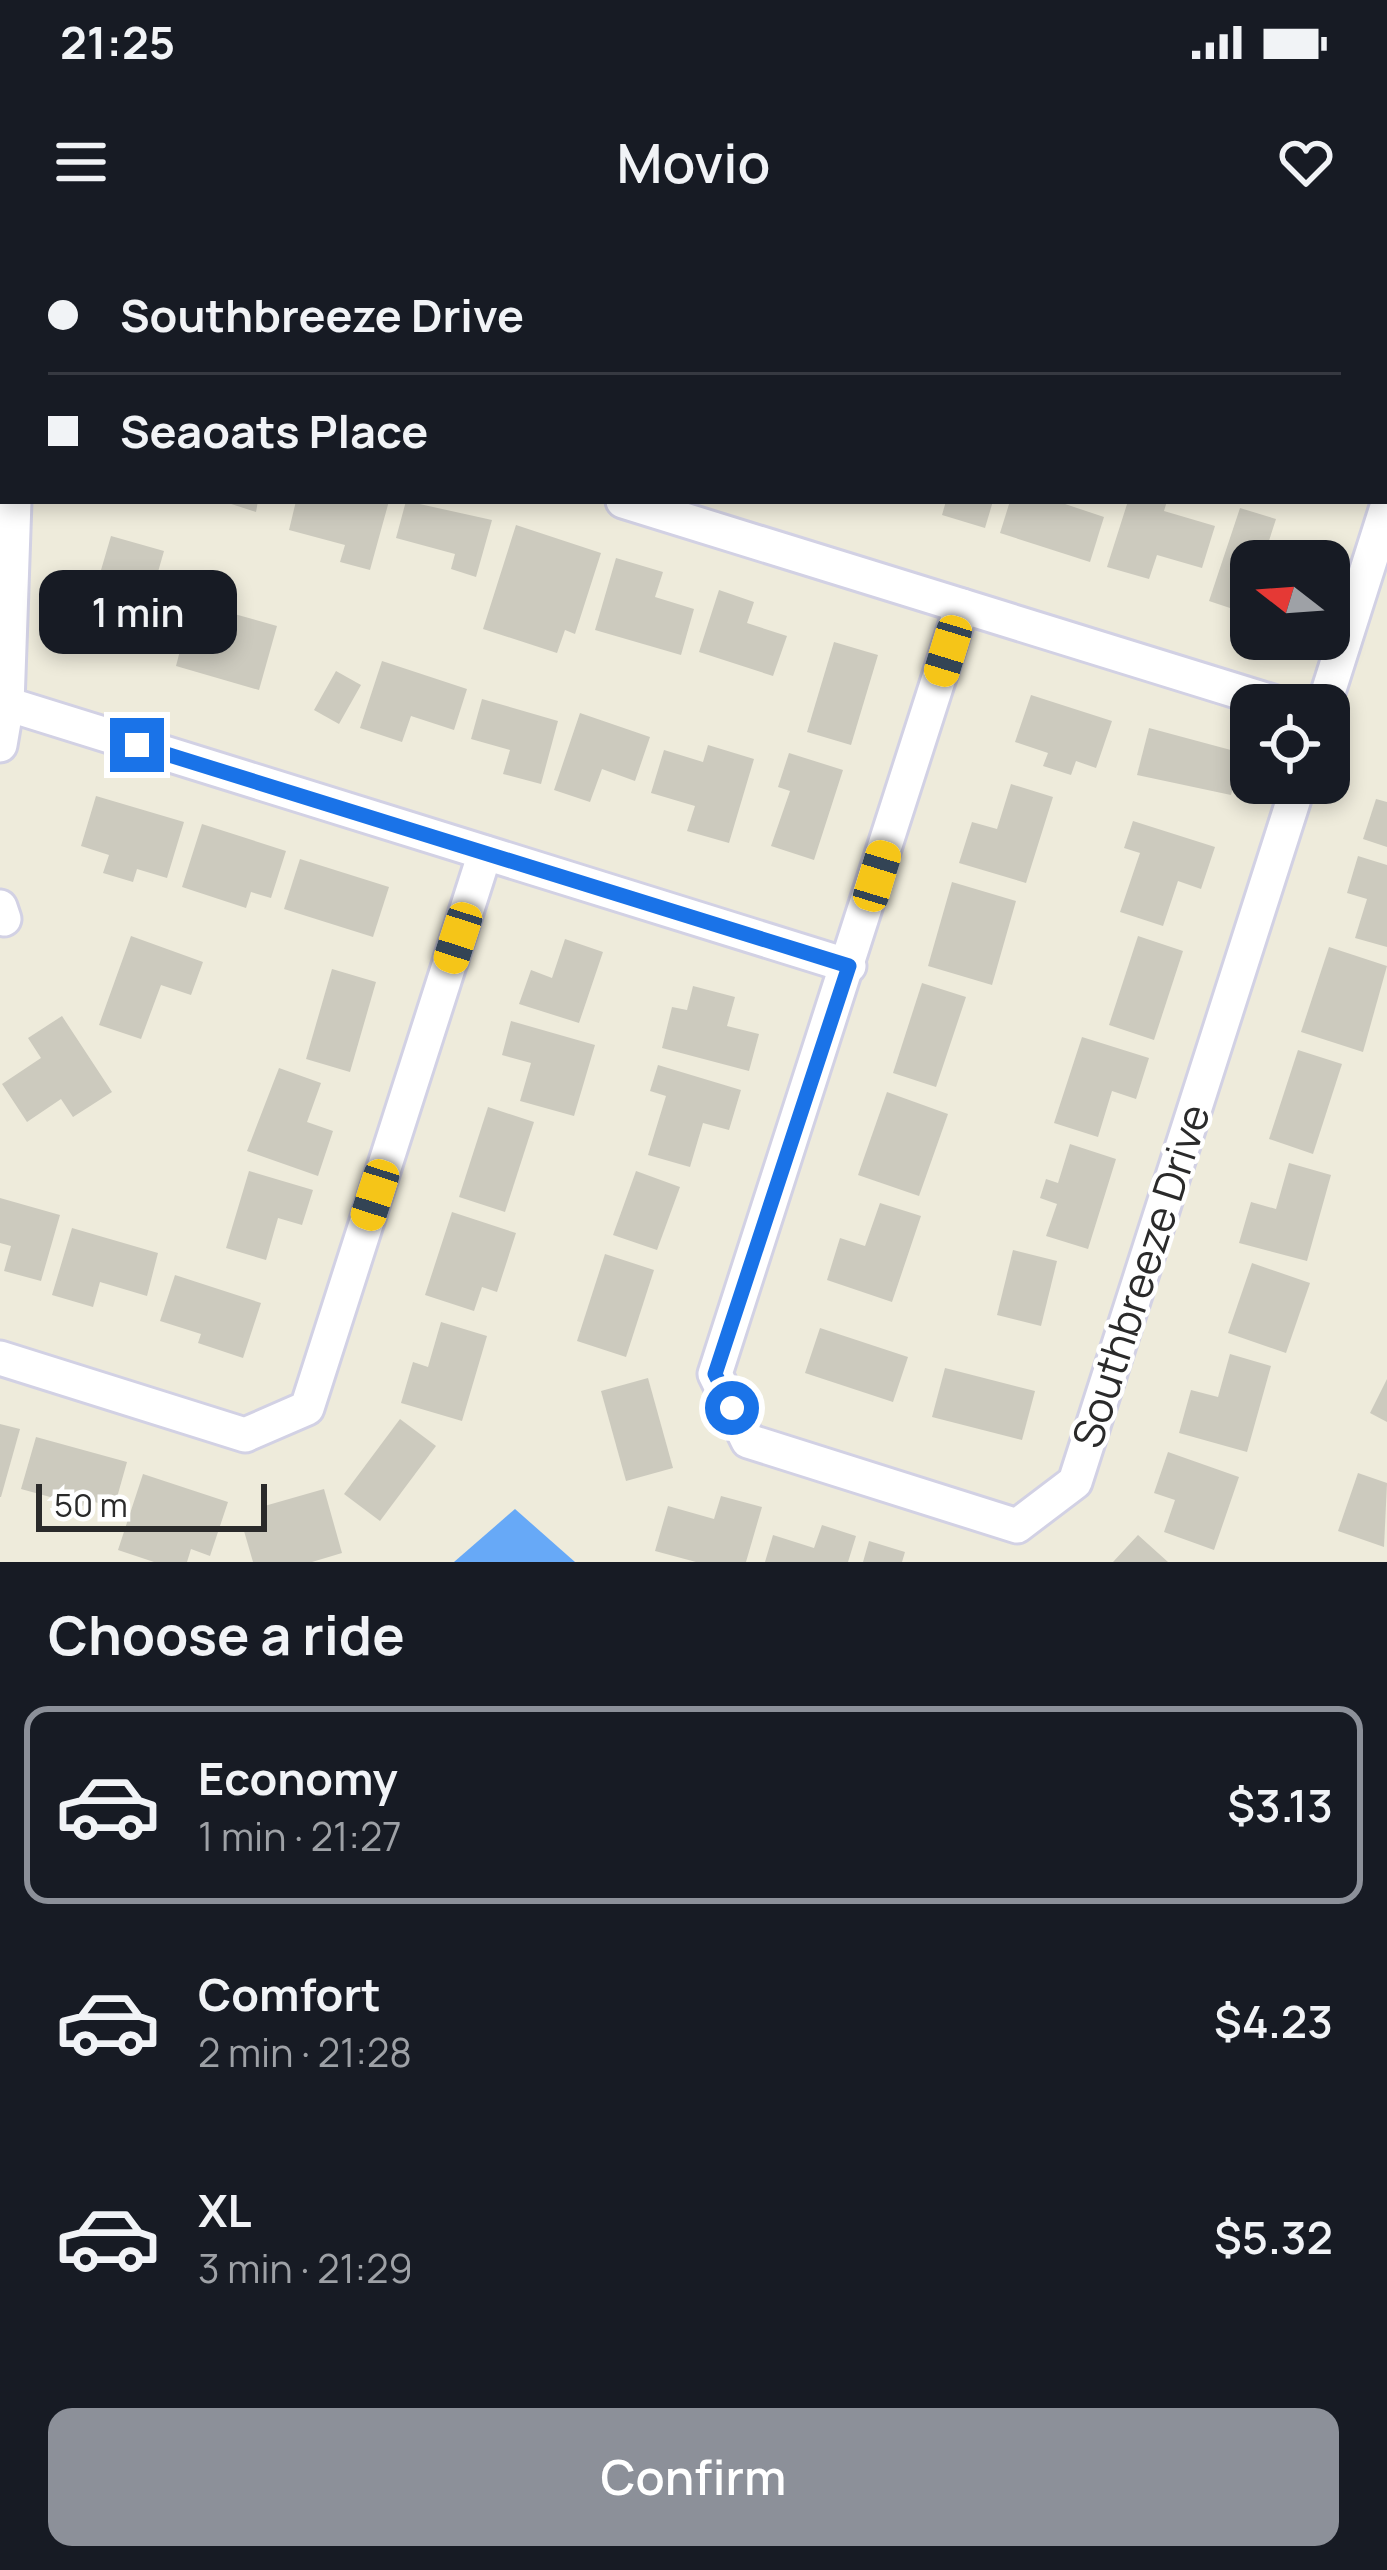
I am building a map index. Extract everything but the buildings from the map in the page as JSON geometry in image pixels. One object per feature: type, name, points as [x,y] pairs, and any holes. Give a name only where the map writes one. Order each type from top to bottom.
[{"type":"street","points":[[0,745],[7,704],[14,504]]},
{"type":"street","points":[[633,504],[1230,689]]},
{"type":"street","points":[[1331,684],[1387,507]]},
{"type":"street","name":"Southbreeze Drive","points":[[962,606],[715,1374],[748,1442],[1017,1526],[1075,1482],[1292,804]]},
{"type":"street","points":[[7,704],[849,966]]},
{"type":"street","points":[[0,1358],[245,1436],[307,1408],[485,853]]},
{"type":"water","points":[[515,1509],[575,1562],[454,1562]]},
{"type":"route","points":[[137,745],[849,966],[715,1374],[732,1408]]}]
